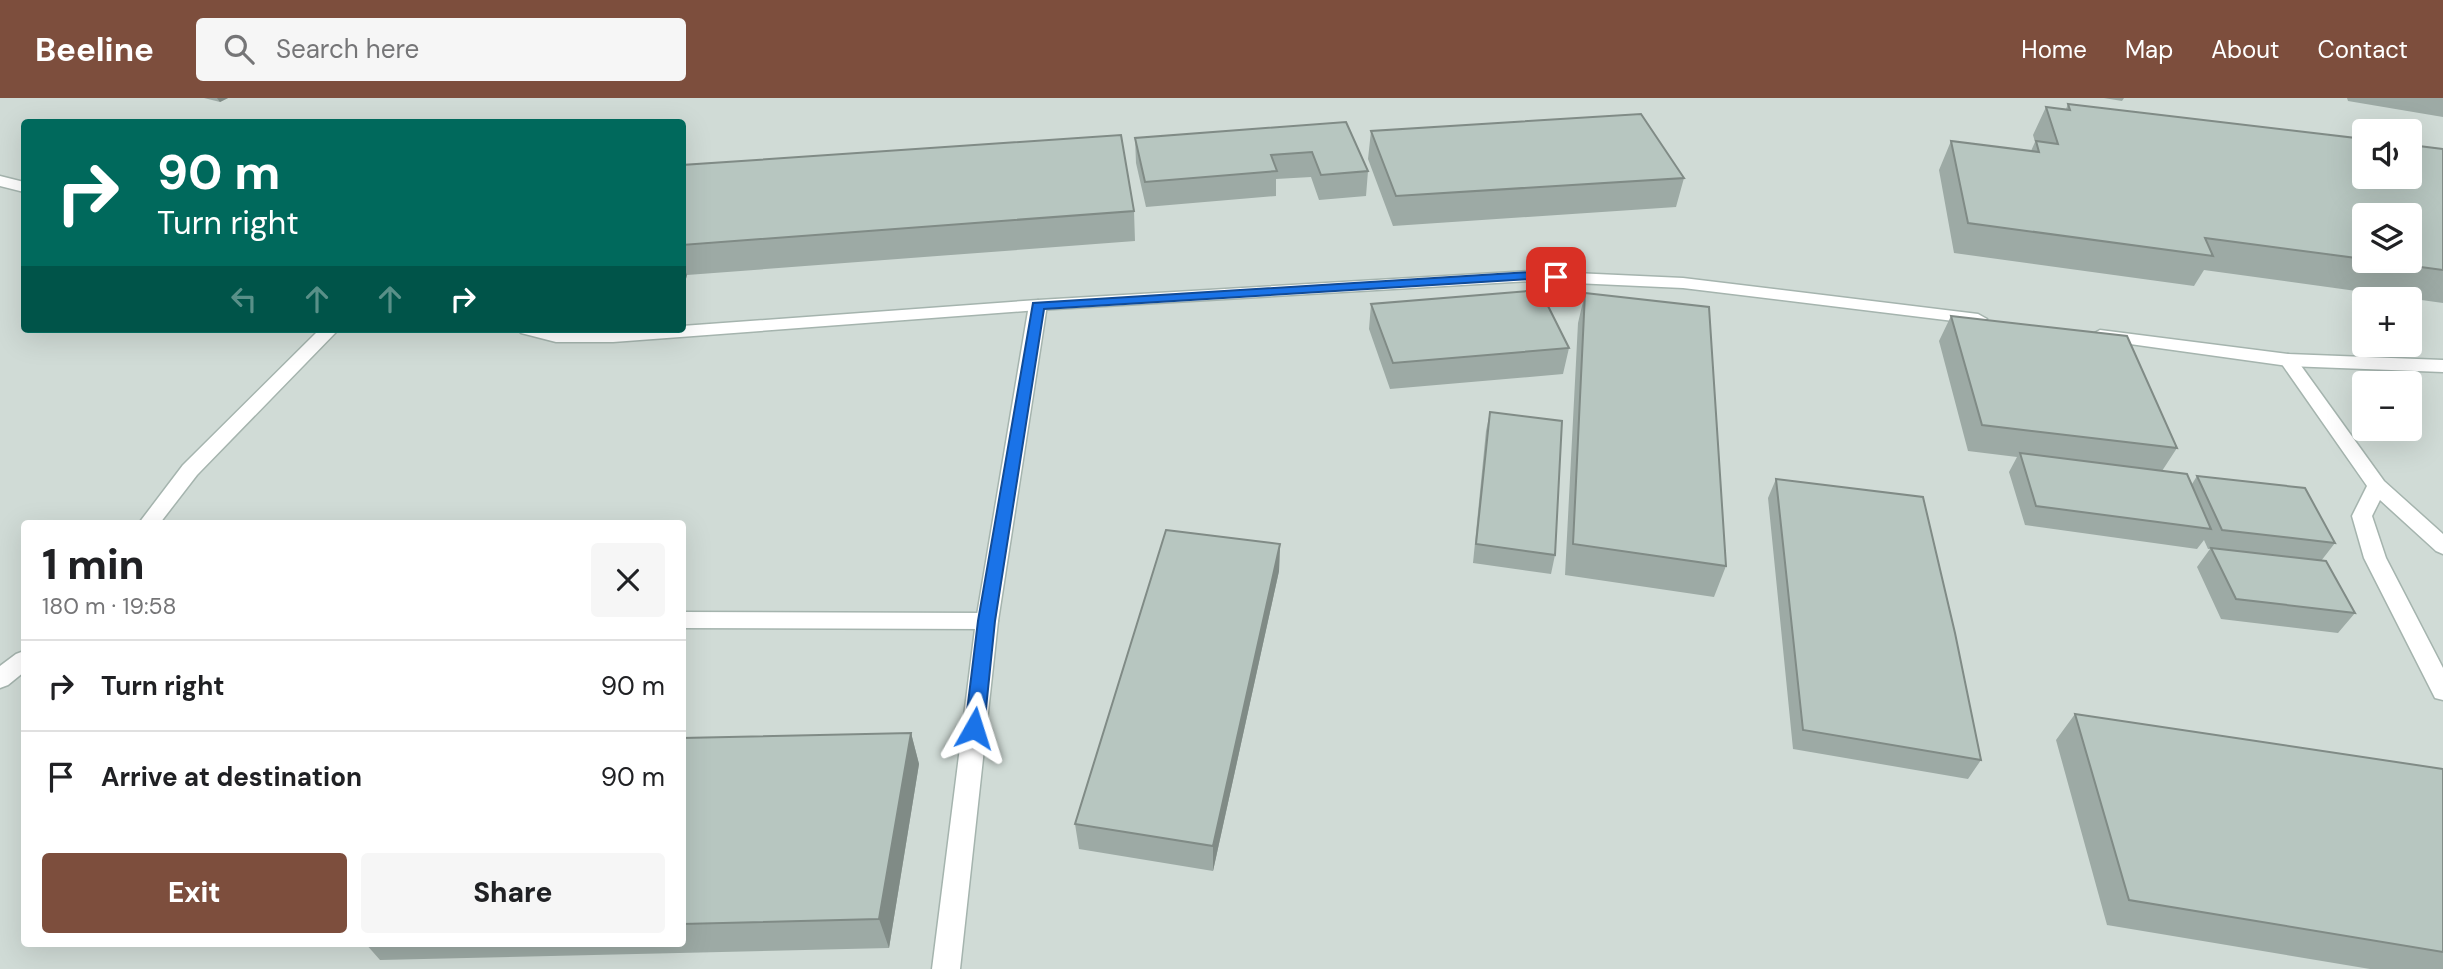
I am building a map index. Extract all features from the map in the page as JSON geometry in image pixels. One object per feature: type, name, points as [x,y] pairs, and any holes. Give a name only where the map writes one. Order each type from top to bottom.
[{"type":"street","points":[[0,181],[21,186]]},
{"type":"street","points":[[686,332],[1038,305],[1531,276],[1684,283],[1999,322]]},
{"type":"street","points":[[946,969],[987,621],[1038,305]]},
{"type":"street","points":[[151,520],[190,470],[326,333]]},
{"type":"street","points":[[540,333],[556,338],[666,333]]},
{"type":"street","points":[[2082,333],[2288,360],[2443,366]]},
{"type":"street","points":[[2288,360],[2377,486],[2443,547]]},
{"type":"street","points":[[2377,486],[2362,516],[2375,558],[2443,691]]},
{"type":"street","points":[[686,620],[987,621]]},
{"type":"street","points":[[0,679],[21,662]]},
{"type":"shaded area","points":[[0,98],[2443,98],[2443,969],[0,969]]},
{"type":"building","points":[[2068,104],[2352,138],[2352,189],[2422,189],[2422,146],[2443,149],[2443,270],[2422,267],[2422,203],[2352,203],[2352,257],[2205,238],[2213,256],[1968,223],[1951,141],[2039,152],[2036,141],[2058,144],[2046,107],[2070,110]]},
{"type":"building","points":[[1641,114],[1684,178],[1396,196],[1371,131]]},
{"type":"building","points":[[1346,122],[1368,171],[1321,175],[1312,152],[1271,155],[1277,171],[1145,182],[1135,138]]},
{"type":"building","points":[[1121,135],[1134,211],[686,245],[686,165]]},
{"type":"building","points":[[1540,290],[1569,348],[1393,363],[1371,304]]},
{"type":"building","points":[[1585,293],[1709,307],[1726,566],[1573,544]]},
{"type":"building","points":[[1951,316],[2127,336],[2177,448],[1982,425]]},
{"type":"building","points":[[1490,412],[1562,421],[1555,555],[1476,544]]},
{"type":"building","points":[[2020,453],[2187,474],[2211,529],[2036,506]]},
{"type":"building","points":[[2197,476],[2305,488],[2335,543],[2222,530]]},
{"type":"building","points":[[1776,479],[1923,497],[1981,760],[1803,730]]},
{"type":"building","points":[[1166,530],[1280,544],[1213,846],[1075,824]]},
{"type":"building","points":[[2211,548],[2326,561],[2355,613],[2236,599]]},
{"type":"building","points":[[2075,714],[2443,769],[2443,952],[2129,900]]},
{"type":"building","points":[[911,733],[879,919],[686,924],[686,738]]},
{"type":"route","points":[[974,728],[987,621],[1038,305],[1531,276],[1556,277]]}]
